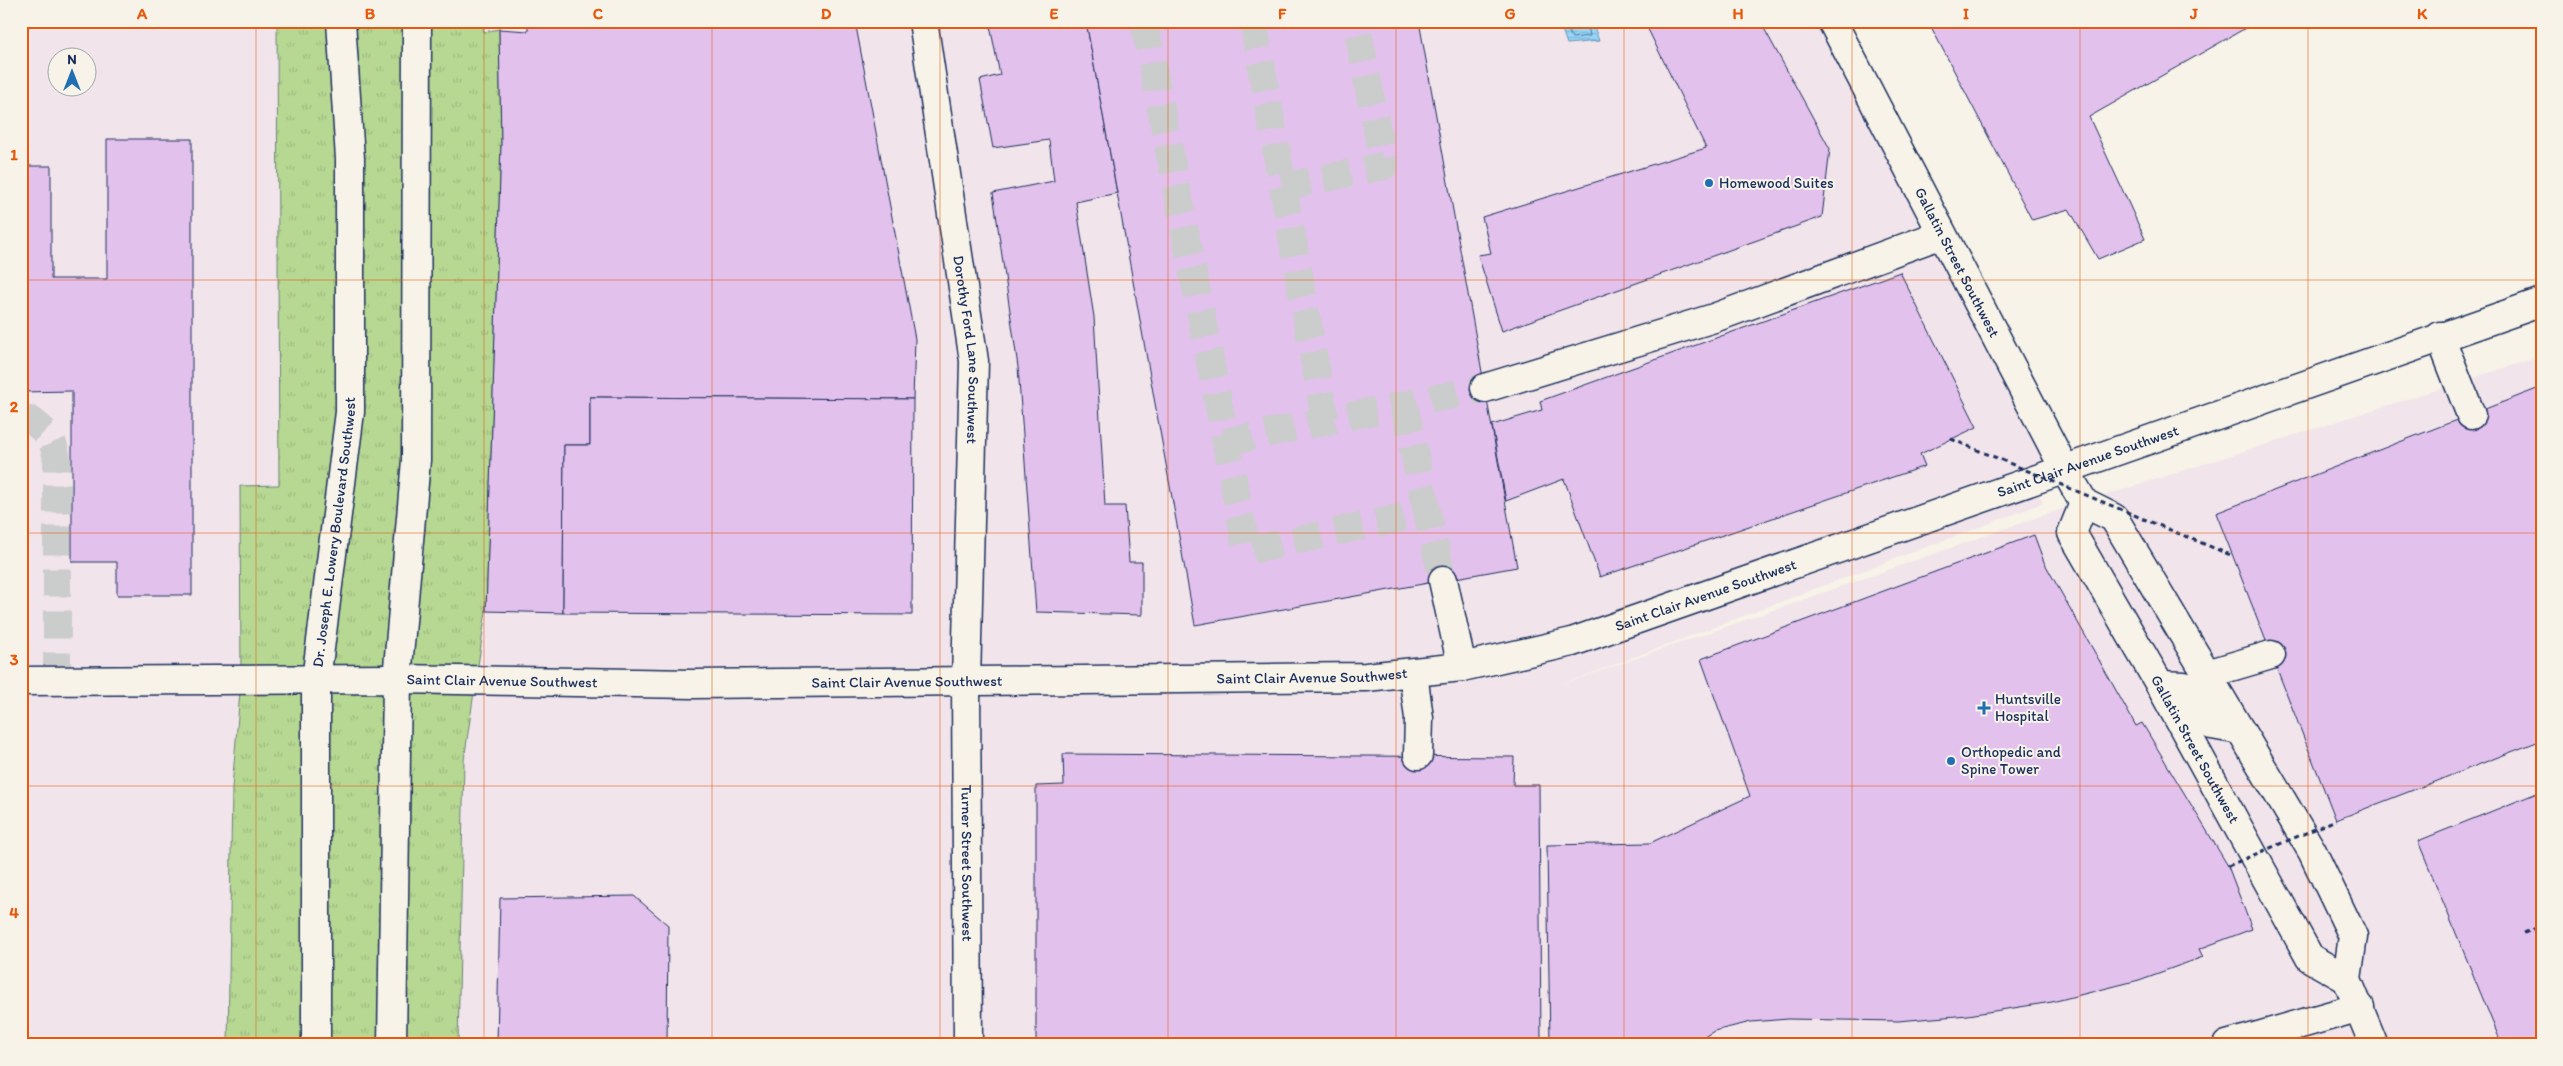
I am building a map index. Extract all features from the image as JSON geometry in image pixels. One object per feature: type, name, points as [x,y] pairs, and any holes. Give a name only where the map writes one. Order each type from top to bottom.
[{"type":"street","name":"Dr. Joseph E. Lowery Boulevard Southwest","points":[[316,1045],[316,680],[350,412],[350,159],[340,21]]},
{"type":"street","points":[[392,1045],[397,679],[416,460],[417,21]]},
{"type":"street","name":"Dorothy Ford Lane Southwest","points":[[923,21],[974,361],[966,681]]},
{"type":"street","name":"Gallatin Street Southwest","points":[[1832,21],[2065,470],[2084,503],[2072,533],[2160,685],[2310,958],[2347,979]]},
{"type":"street","points":[[1485,388],[1714,318],[1942,234]]},
{"type":"street","name":"Saint Clair Avenue Southwest","points":[[21,681],[397,679],[693,684],[1366,677],[1462,667],[1572,642],[2065,470],[2440,336],[2542,302]]},
{"type":"street","points":[[2440,336],[2471,415]]},
{"type":"street","points":[[2084,503],[2114,518],[2312,851],[2353,936],[2347,979],[2374,1045]]},
{"type":"street","points":[[1443,580],[1462,667]]},
{"type":"street","points":[[2207,674],[2271,655]]},
{"type":"street","points":[[1413,673],[1419,718],[1418,755]]},
{"type":"street","name":"Turner Street Southwest","points":[[966,681],[968,1045]]},
{"type":"street","points":[[2160,685],[2184,686],[2212,725],[2240,730]]},
{"type":"street","points":[[2227,1045],[2360,1007]]},
{"type":"path","points":[[1951,439],[2233,556]]},
{"type":"path","points":[[2228,866],[2336,820]]},
{"type":"path","points":[[2524,933],[2542,926]]},
{"type":"shaded area","points":[[21,21],[1842,21],[2065,470],[2032,481],[2043,503],[1552,688],[2044,515],[2542,356],[2542,1045],[21,1045]]},
{"type":"green space","points":[[277,21],[483,21],[484,32],[499,29],[501,144],[486,611],[464,760],[458,1045],[228,1045],[232,788],[241,680],[240,486],[279,485]]},
{"type":"water","points":[[1559,21],[1592,21],[1599,41],[1567,44]]},
{"type":"building","points":[[528,21],[855,21],[915,339],[913,399],[590,397],[590,445],[564,445],[563,613],[486,611],[501,144],[499,29],[528,31]]},
{"type":"building","points":[[989,21],[1086,21],[1117,193],[1076,202],[1094,317],[1105,506],[1125,506],[1129,562],[1142,562],[1142,615],[1036,612],[1018,367],[993,193],[1054,181],[1049,140],[993,148],[980,80],[1000,75]]},
{"type":"building","points":[[1086,21],[1419,21],[1517,567],[1195,625]]},
{"type":"building","name":"Homewood Suites","points":[[1644,21],[1760,21],[1830,149],[1822,217],[1502,331],[1478,255],[1491,253],[1482,217],[1706,148]]},
{"type":"building","points":[[1928,21],[2258,21],[2089,117],[2145,239],[2098,259],[2069,209],[2032,220]]},
{"type":"building","points":[[107,139],[192,139],[192,595],[117,595],[117,562],[72,562],[72,391],[21,392],[21,166],[51,166],[51,279],[107,279]]},
{"type":"building","points":[[1900,272],[1977,427],[1920,454],[1925,466],[1600,577],[1564,479],[1506,501],[1492,425],[1542,410],[1540,401]]},
{"type":"building","points":[[2542,387],[2542,740],[2336,820],[2216,513]]},
{"type":"building","points":[[590,397],[913,399],[912,615],[563,613],[564,445],[590,445]]},
{"type":"building","name":"Orthopedic and Spine Tower","points":[[2034,535],[2044,562],[2136,726],[2142,723],[2228,866],[2252,929],[2199,949],[2203,957],[2139,980],[2052,1002],[1968,1015],[1898,1021],[1788,1019],[1751,1022],[1714,1031],[1691,1045],[1550,1045],[1547,845],[1650,843],[1750,796],[1701,659]]},
{"type":"building","points":[[1063,754],[1514,757],[1513,785],[1539,785],[1541,1045],[1036,1045],[1036,786],[1064,785]]},
{"type":"building","points":[[2542,791],[2542,1045],[2502,1045],[2418,841]]},
{"type":"building","points":[[634,896],[668,925],[667,1045],[497,1045],[500,898]]},
{"type":"tunnel","points":[[1144,21],[1247,551],[1427,512],[1443,580]]},
{"type":"tunnel","points":[[1253,21],[1325,419]]},
{"type":"tunnel","points":[[1282,187],[1384,166],[1356,21]]},
{"type":"tunnel","points":[[1225,442],[1485,388]]},
{"type":"tunnel","points":[[1404,404],[1427,512]]},
{"type":"tunnel","points":[[21,421],[31,420],[46,433],[52,442],[57,462],[57,680]]},
{"type":"place","name":"Homewood Suites","points":[[1709,183]]},
{"type":"place","name":"Huntsville Hospital","points":[[1984,708]]},
{"type":"place","name":"Orthopedic and Spine Tower","points":[[1951,761]]}]
